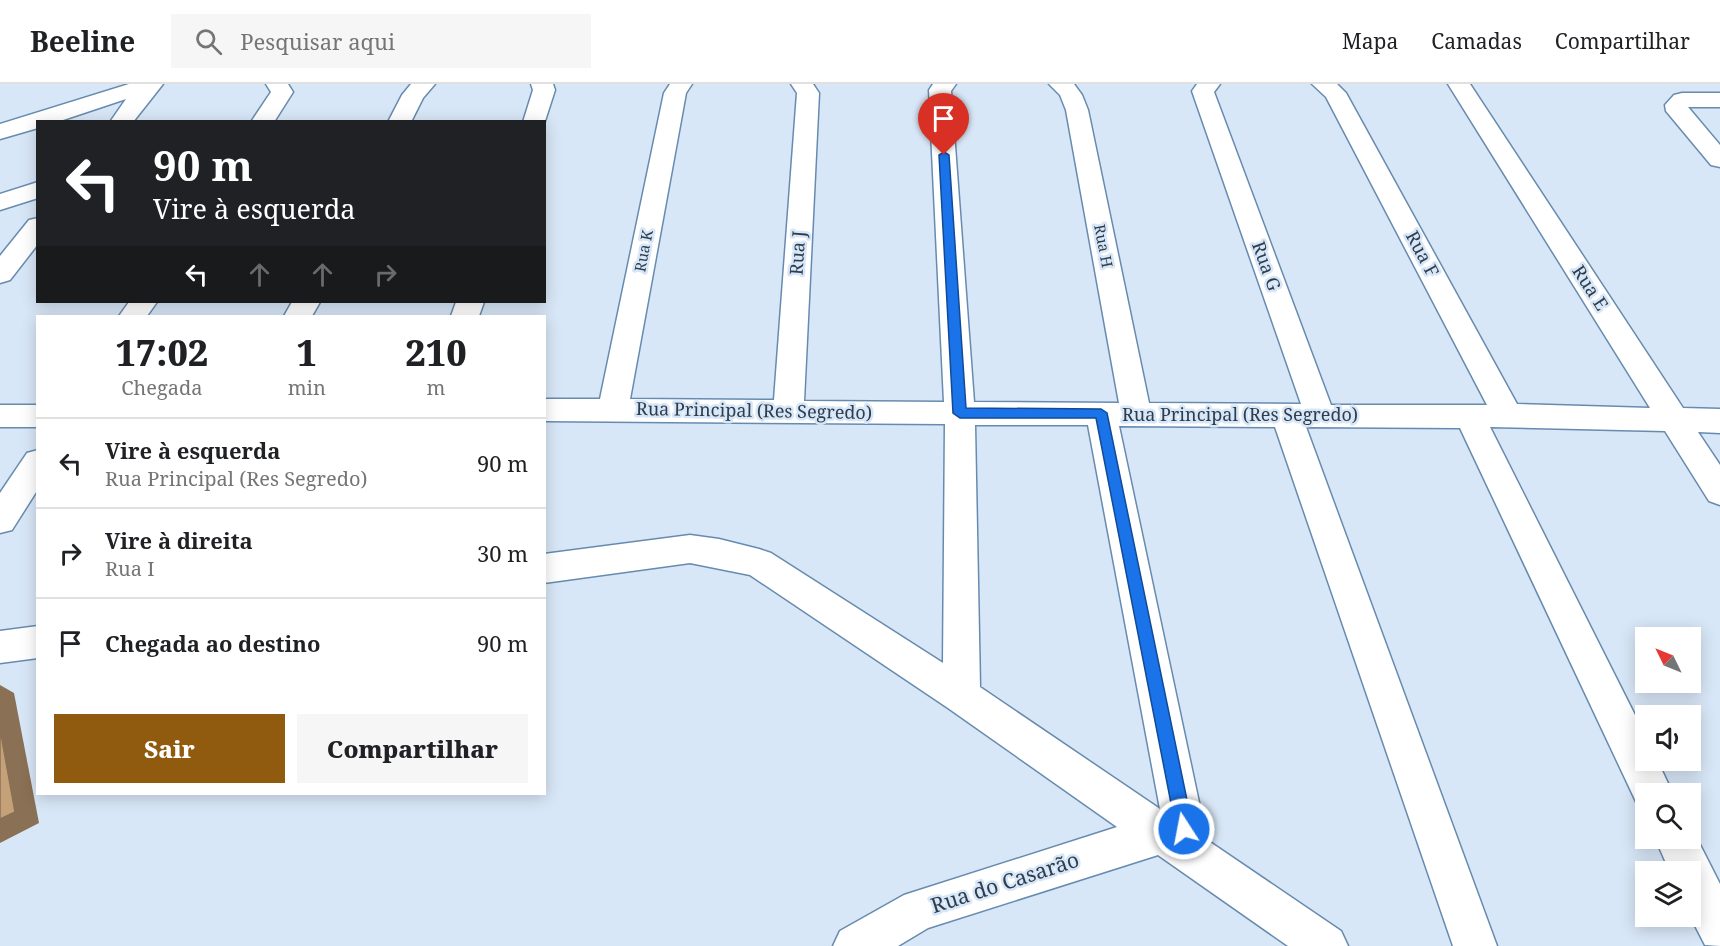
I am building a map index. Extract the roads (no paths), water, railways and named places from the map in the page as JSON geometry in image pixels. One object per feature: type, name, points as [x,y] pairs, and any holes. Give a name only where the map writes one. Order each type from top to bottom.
[{"type":"street","points":[[122,120],[151,84]]},
{"type":"street","points":[[38,120],[151,84]]},
{"type":"street","name":"Rua H","points":[[1060,84],[1072,95],[1077,110],[1136,413]]},
{"type":"street","name":"Rua G","points":[[1209,84],[1203,91],[1303,415],[1475,946]]},
{"type":"street","name":"Rua E","points":[[1459,84],[1720,492]]},
{"type":"street","points":[[943,87],[960,413],[961,696]]},
{"type":"street","points":[[263,120],[280,88]]},
{"type":"street","name":"Rua J","points":[[788,413],[805,88]]},
{"type":"street","name":"Rua K","points":[[613,409],[678,89]]},
{"type":"street","name":"Rua F","points":[[1329,89],[1509,415]]},
{"type":"street","points":[[400,120],[418,90]]},
{"type":"street","points":[[1720,100],[1682,100],[1676,105],[1677,111],[1720,160]]},
{"type":"street","points":[[0,132],[36,121]]},
{"type":"street","points":[[0,202],[36,190]]},
{"type":"street","points":[[0,274],[36,229]]},
{"type":"street","name":"Rua Principal (Res Segredo)","points":[[546,410],[1470,417],[1509,415],[1676,422],[1720,421]]},
{"type":"street","points":[[1101,413],[1175,843]]},
{"type":"street","points":[[0,416],[36,416]]},
{"type":"street","points":[[1470,417],[1648,783]]},
{"type":"street","points":[[0,520],[36,465]]},
{"type":"street","points":[[546,569],[690,549],[719,553],[759,563],[961,696],[1326,946]]},
{"type":"street","points":[[0,647],[36,642]]},
{"type":"street","name":"Rua do Casarão","points":[[855,946],[919,910],[1175,843]]},
{"type":"street","points":[[1680,849],[1720,930]]}]
